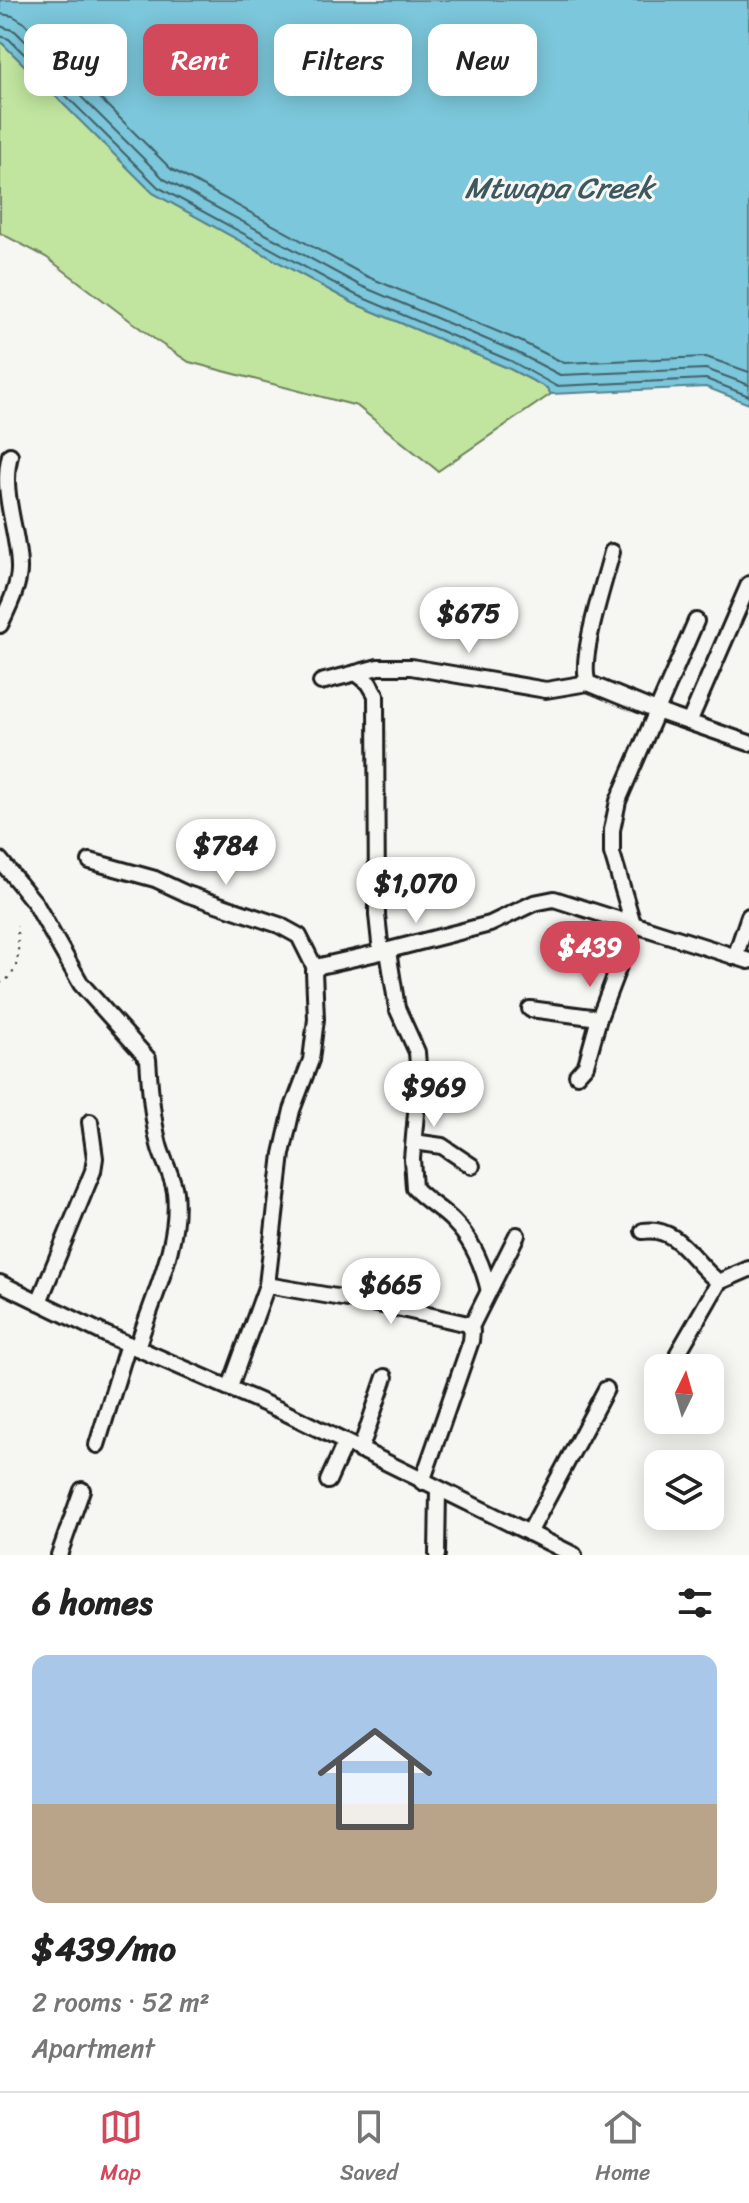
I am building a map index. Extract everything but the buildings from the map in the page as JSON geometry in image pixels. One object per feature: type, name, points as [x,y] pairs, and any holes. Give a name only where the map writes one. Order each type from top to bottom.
[{"type":"street","points":[[0,625],[20,565],[11,520],[10,455]]},
{"type":"street","points":[[588,683],[586,652],[612,552]]},
{"type":"street","points":[[690,720],[749,584]]},
{"type":"street","points":[[577,1075],[586,1065],[599,1018],[634,927],[612,853],[612,830],[618,801],[696,621]]},
{"type":"street","points":[[321,682],[378,667],[411,667],[546,690],[588,683],[749,743]]},
{"type":"street","points":[[356,673],[369,683],[376,695],[377,915],[397,1008],[417,1052],[419,1079],[414,1188],[430,1205],[454,1221],[483,1264],[489,1291]]},
{"type":"street","points":[[0,860],[35,903],[81,984],[148,1059],[148,1089],[158,1142],[173,1182],[175,1204],[169,1261],[132,1346],[97,1445]]},
{"type":"street","points":[[90,861],[155,879],[187,894],[279,925],[299,936],[315,968],[316,1019],[311,1060],[292,1110],[282,1154],[267,1285],[230,1387]]},
{"type":"street","points":[[315,968],[490,924],[543,900],[563,901],[634,927],[742,959],[749,916]]},
{"type":"street","points":[[530,1009],[599,1018]]},
{"type":"street","points":[[39,1302],[93,1171],[95,1158],[90,1122]]},
{"type":"street","points":[[414,1142],[442,1146],[472,1166]]},
{"type":"street","points":[[643,1231],[656,1229],[668,1232],[702,1270],[719,1282]]},
{"type":"street","points":[[422,1482],[455,1393],[471,1341],[471,1327],[517,1235]]},
{"type":"street","points":[[678,1353],[719,1282],[749,1269]]},
{"type":"street","points":[[0,1283],[132,1346],[230,1387],[574,1555]]},
{"type":"street","points":[[267,1285],[388,1306],[471,1327]]},
{"type":"street","points":[[360,1451],[385,1377]]},
{"type":"street","points":[[529,1533],[606,1389]]},
{"type":"street","points":[[328,1481],[345,1443]]},
{"type":"street","points":[[59,1555],[82,1490]]},
{"type":"street","points":[[437,1554],[438,1490]]},
{"type":"path","points":[[0,983],[14,973],[18,962],[17,926]]},
{"type":"green space","points":[[0,41],[24,65],[24,96],[55,96],[153,193],[353,303],[508,368],[547,388],[551,394],[438,471],[357,406],[189,362],[46,257],[0,233]]},
{"type":"water","name":"Mtwapa Creek","points":[[0,0],[749,0],[749,404],[706,387],[551,394],[547,388],[508,368],[353,303],[153,193],[55,96],[127,96],[127,24],[24,24],[24,65],[0,41]]}]
